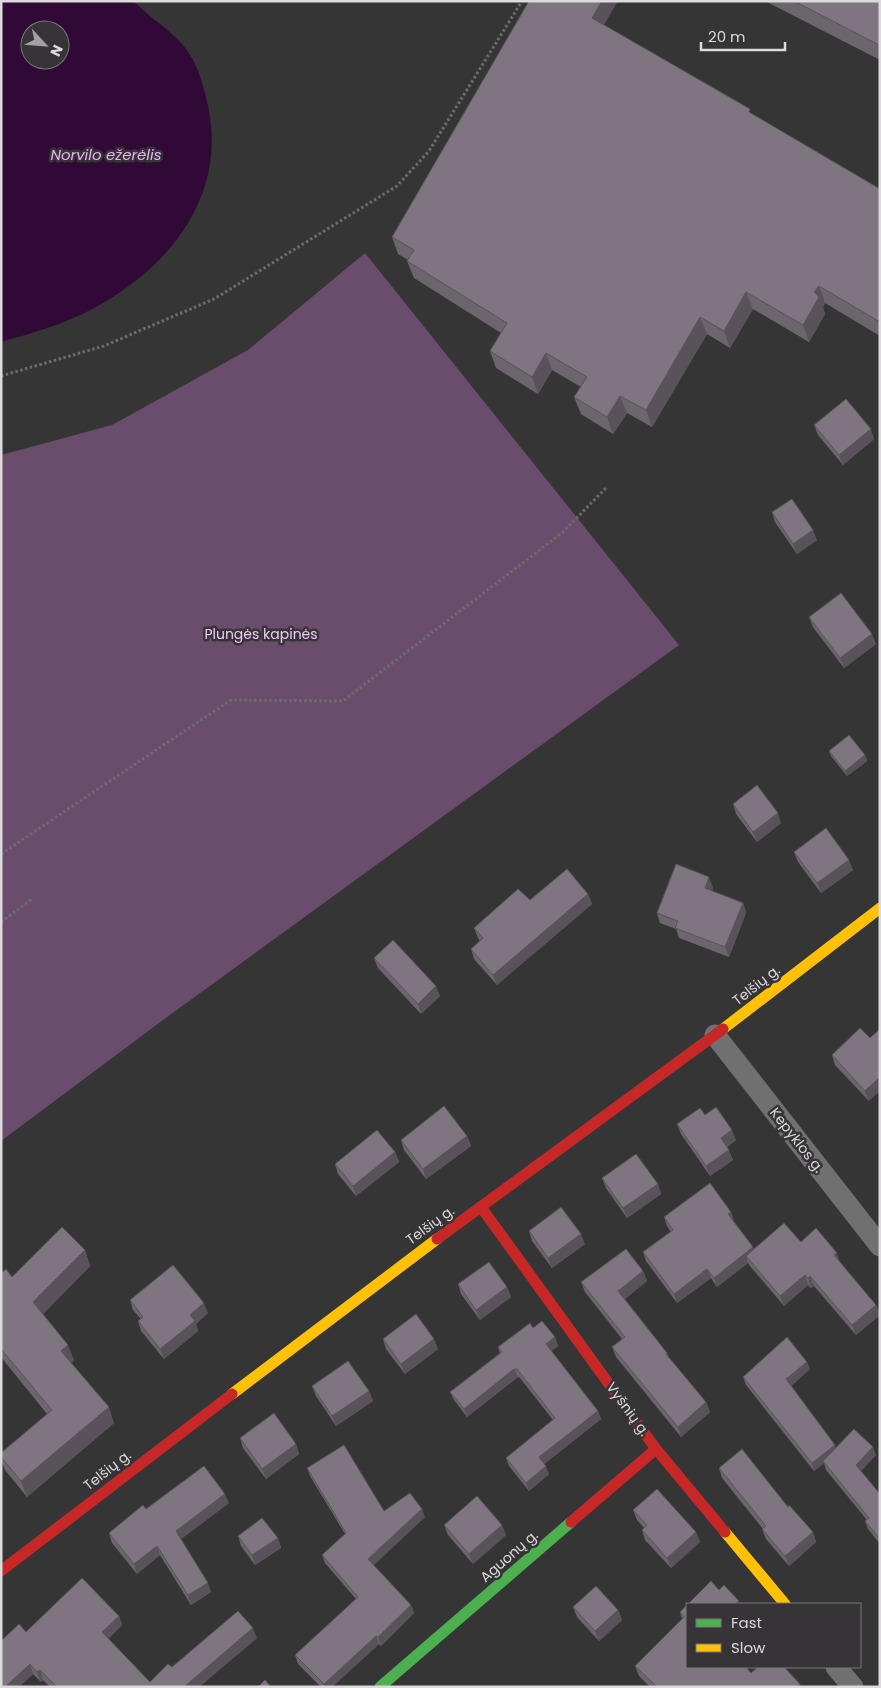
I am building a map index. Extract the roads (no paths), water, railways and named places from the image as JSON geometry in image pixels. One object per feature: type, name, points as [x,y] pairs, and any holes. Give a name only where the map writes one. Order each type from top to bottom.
[{"type":"street","name":"Telšių g.","points":[[1,1571],[360,1295],[715,1035],[880,908]]},
{"type":"street","name":"Kepyklos g.","points":[[715,1035],[880,1246]]},
{"type":"street","name":"Vyšnių g.","points":[[481,1207],[656,1449],[783,1603]]},
{"type":"street","name":"Aguonų g.","points":[[380,1687],[656,1449]]},
{"type":"street","points":[[837,1668],[852,1687]]},
{"type":"water","name":"Norvilo ežerėlis","points":[[1,1],[134,2],[175,36],[196,65],[208,106],[212,139],[209,170],[200,199],[187,225],[168,250],[147,272],[94,308],[48,328],[1,342]]},
{"type":"park label","name":"Plungės kapinės","points":[[261,634]]}]
